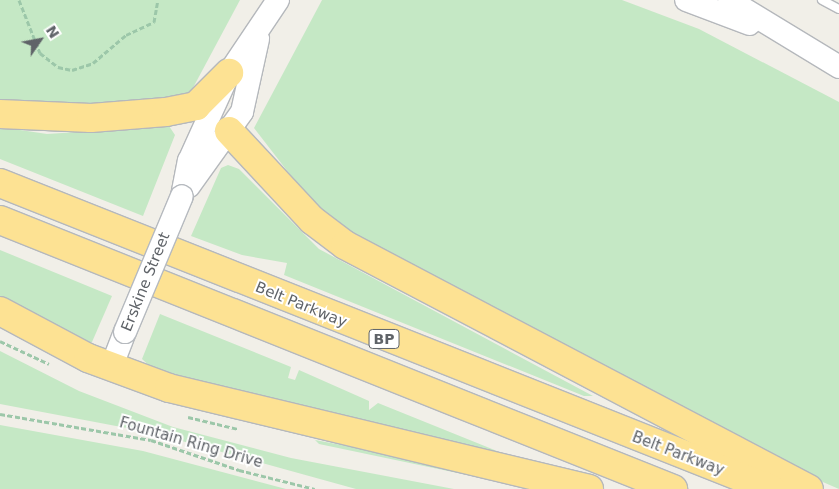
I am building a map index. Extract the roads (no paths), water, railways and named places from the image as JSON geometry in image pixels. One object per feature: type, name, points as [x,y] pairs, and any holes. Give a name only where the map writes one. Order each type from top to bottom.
[{"type":"highway","points":[[0,114],[90,118],[166,112],[196,106],[229,73]]},
{"type":"highway","points":[[229,131],[312,220],[345,245],[809,489]]},
{"type":"highway","name":"Belt Parkway","points":[[0,183],[771,489]]},
{"type":"highway","name":"BP","points":[[0,220],[673,489]]},
{"type":"highway","points":[[0,311],[111,368],[232,405],[589,489]]},
{"type":"main road","name":"Erskine Street","points":[[111,368],[182,196],[189,161],[229,73],[260,34],[278,0]]},
{"type":"main road","points":[[686,0],[789,38]]},
{"type":"main road","points":[[729,0],[839,67]]},
{"type":"main road","name":"Erskine Street","points":[[182,196],[242,112],[260,34]]},
{"type":"lane","points":[[822,0],[839,9]]}]
